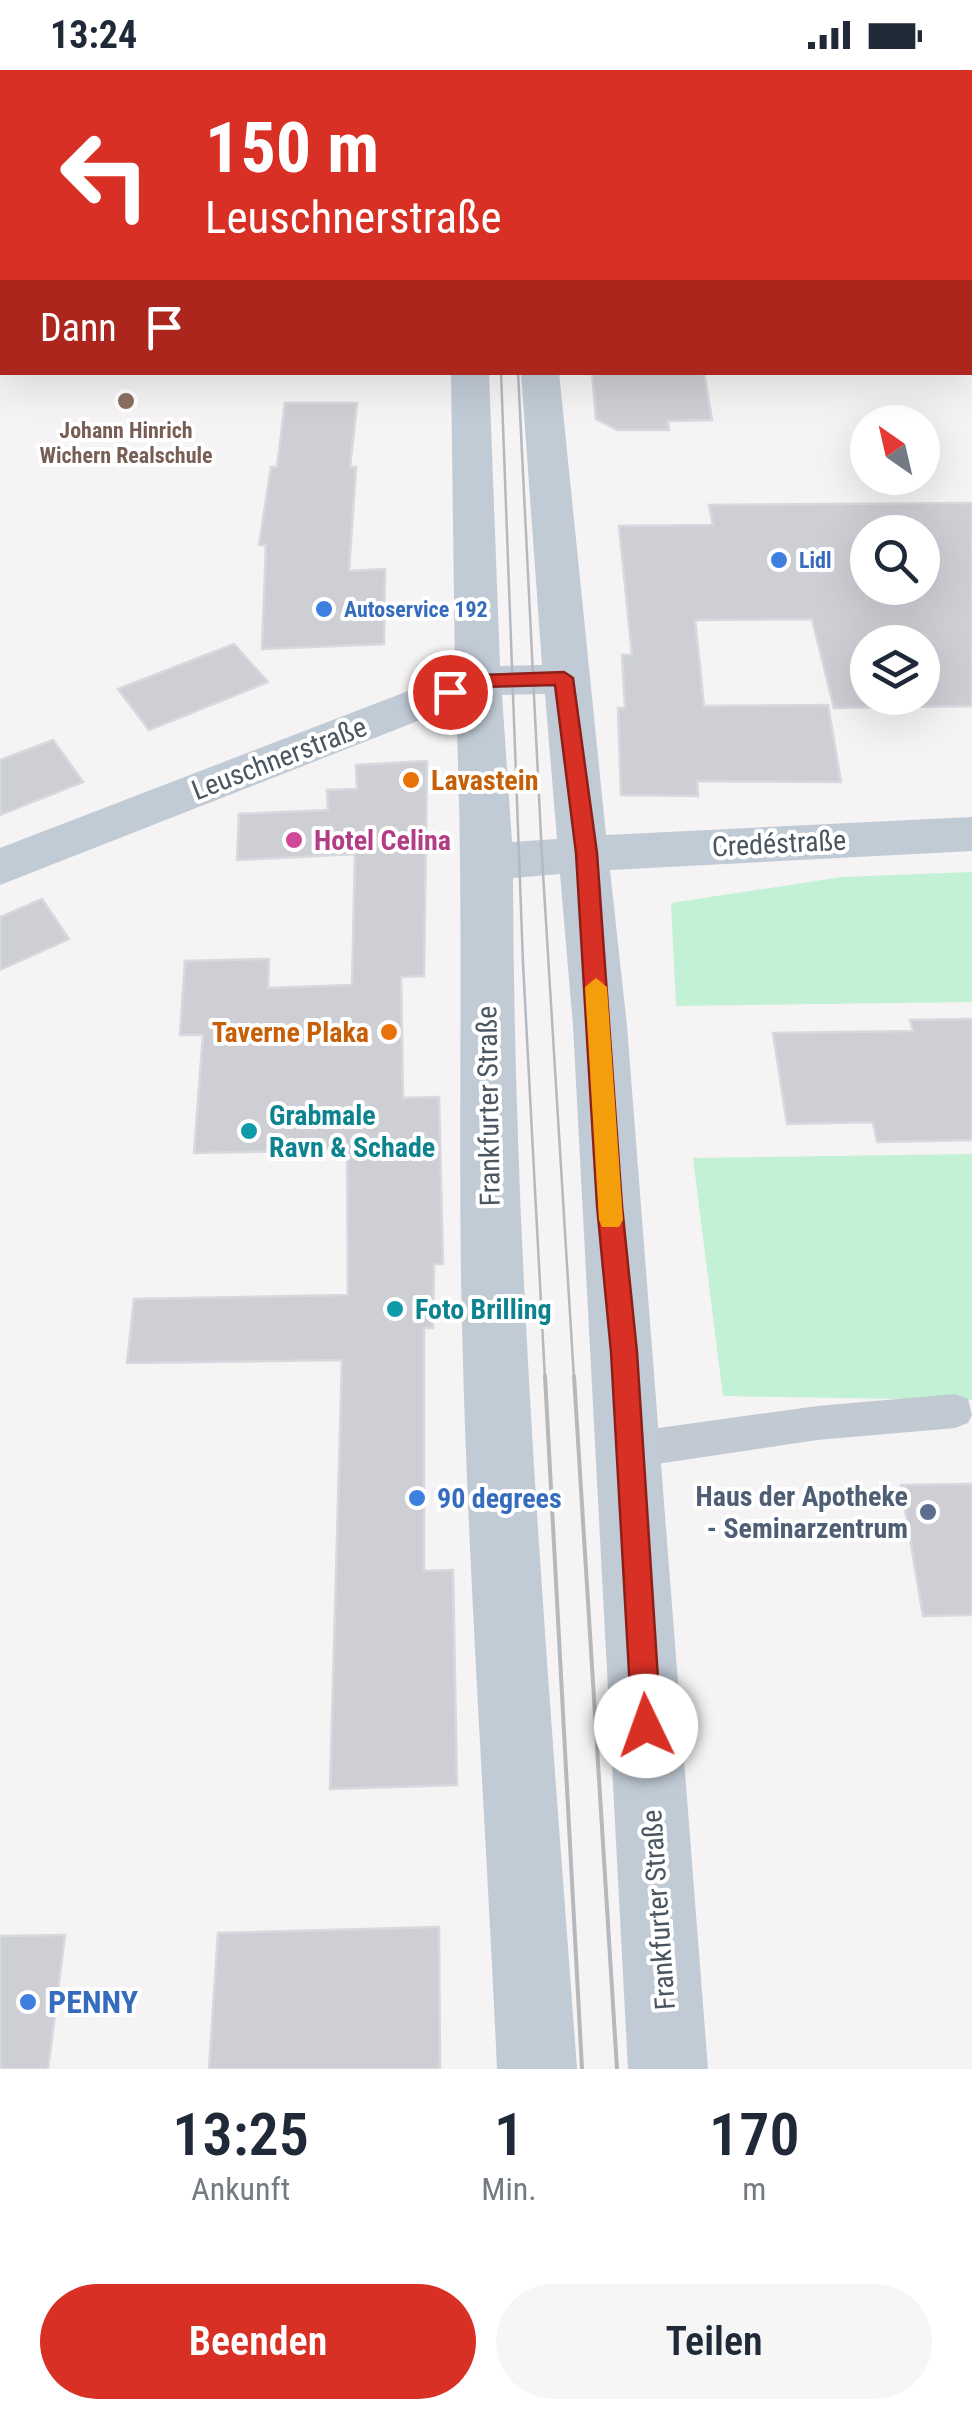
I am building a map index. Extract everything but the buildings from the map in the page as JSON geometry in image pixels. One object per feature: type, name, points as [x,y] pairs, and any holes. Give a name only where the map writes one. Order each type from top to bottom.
[{"type":"main road","name":"Frankfurter Straße","points":[[470,375],[478,681],[488,862],[486,1054],[493,1330],[537,2069]]},
{"type":"main road","name":"Frankfurter Straße","points":[[540,375],[564,678],[586,853],[630,1450],[668,2069]]},
{"type":"main road","name":"Leuschnerstraße","points":[[0,868],[478,681],[564,678]]},
{"type":"main road","name":"Credéstraße","points":[[586,853],[972,834]]},
{"type":"main road","points":[[488,862],[586,853]]},
{"type":"lane","points":[[630,1450],[816,1423],[955,1412]]},
{"type":"green space","points":[[972,872],[972,1002],[676,1006],[671,903],[842,877]]},
{"type":"green space","points":[[972,1154],[972,1400],[723,1396],[693,1158]]},
{"type":"tram line","points":[[501,375],[523,963],[545,1379]]},
{"type":"tram line","points":[[518,375],[574,1379]]},
{"type":"tram line","points":[[545,1376],[582,2069]]},
{"type":"tram line","points":[[574,1376],[617,2069]]},
{"type":"slow traffic","points":[[596,987],[611,1220]]},
{"type":"place","name":"Johann Hinrich Wichern Realschule","points":[[126,401]]},
{"type":"place","name":"Lidl","points":[[779,560]]},
{"type":"place","name":"Autoservice 192","points":[[324,609]]},
{"type":"place","name":"Lavastein","points":[[411,780]]},
{"type":"place","name":"Hotel Celina","points":[[294,840]]},
{"type":"place","name":"Taverne Plaka","points":[[389,1032]]},
{"type":"place","name":"Grabmale Ravn & Schade","points":[[249,1131]]},
{"type":"place","name":"Foto Brilling","points":[[395,1309]]},
{"type":"place","name":"90 degrees","points":[[417,1498]]},
{"type":"place","name":"Haus der Apotheke - Seminarzentrum","points":[[928,1512]]},
{"type":"place","name":"PENNY","points":[[28,2002]]},
{"type":"route","points":[[450,692],[478,681],[564,678],[586,853],[600,1026],[646,1726]]}]
